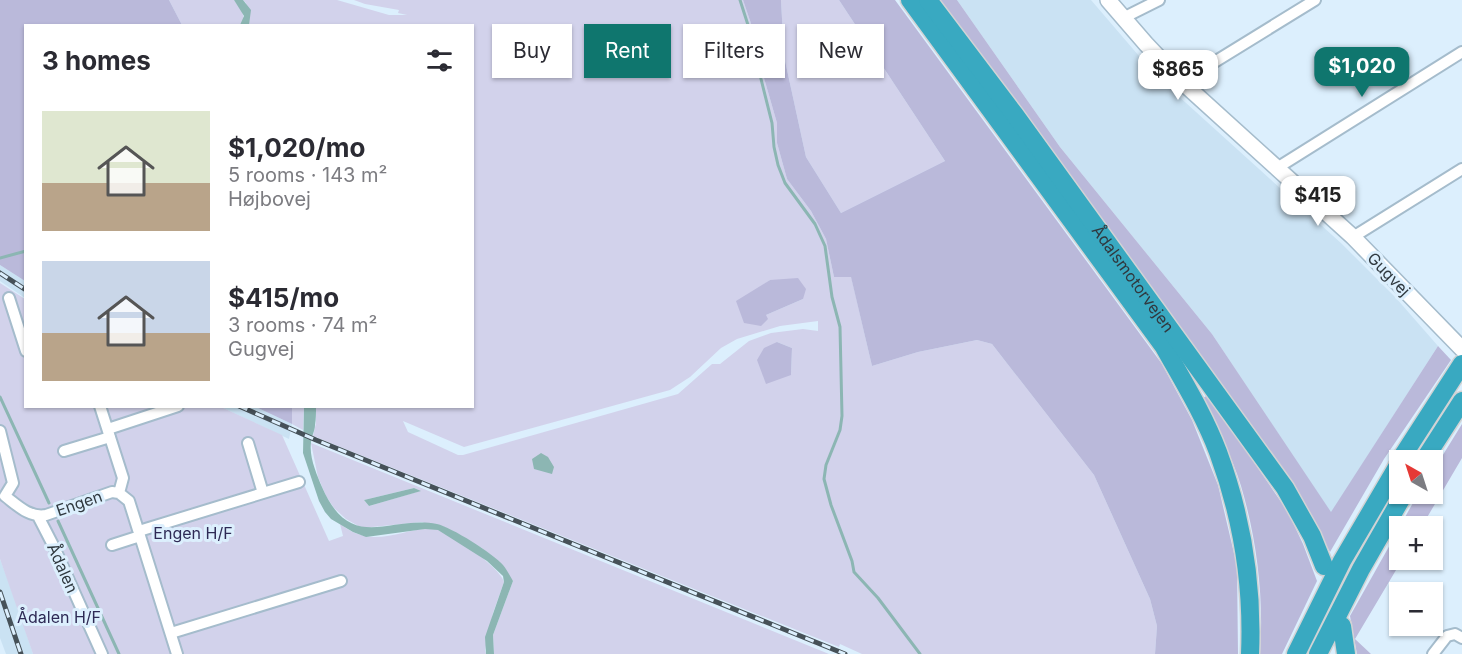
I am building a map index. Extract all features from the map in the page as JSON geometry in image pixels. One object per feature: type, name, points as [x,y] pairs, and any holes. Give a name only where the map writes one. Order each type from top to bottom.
[{"type":"highway","name":"Ådalsmotorvejen","points":[[910,0],[1164,346],[1195,401],[1218,452],[1236,512],[1250,589],[1250,654]]},
{"type":"highway","name":"Ådalsmotorvejen","points":[[928,0],[1022,124],[1285,488],[1312,536],[1324,566]]},
{"type":"highway","points":[[1407,450],[1458,370]]},
{"type":"highway","points":[[1430,450],[1462,400]]},
{"type":"highway","points":[[1296,654],[1342,561],[1389,480]]},
{"type":"highway","points":[[1318,654],[1361,569],[1398,504]]},
{"type":"highway","points":[[1342,626],[1346,654]]},
{"type":"street","name":"Gugvej","points":[[1108,0],[1182,82],[1353,237],[1462,349]]},
{"type":"street","points":[[1123,18],[1159,0]]},
{"type":"street","points":[[1182,82],[1315,0]]},
{"type":"street","points":[[1277,168],[1462,51]]},
{"type":"street","points":[[1353,237],[1462,169]]},
{"type":"street","points":[[9,298],[24,345]]},
{"type":"street","name":"Engen","points":[[101,408],[123,478],[119,493]]},
{"type":"street","points":[[64,451],[173,408]]},
{"type":"street","name":"Engen","points":[[0,431],[13,483],[5,496],[30,513],[38,516],[112,492],[119,493],[129,501],[177,654]]},
{"type":"street","points":[[248,443],[263,493]]},
{"type":"street","points":[[112,545],[140,533],[299,482]]},
{"type":"street","name":"Ådalen","points":[[38,516],[102,654]]},
{"type":"street","points":[[171,633],[341,581]]},
{"type":"street","points":[[1434,654],[1447,636],[1455,634],[1462,638]]},
{"type":"shaded area","points":[[0,0],[169,0],[181,24],[24,24],[24,280],[0,265]]},
{"type":"shaded area","points":[[234,0],[243,0],[251,10],[249,24],[240,24],[244,16]]},
{"type":"shaded area","points":[[743,0],[781,0],[782,24],[751,24]]},
{"type":"shaded area","points":[[839,0],[895,0],[1162,364],[1192,420],[1218,485],[1237,566],[1238,654],[1155,654],[1157,626],[1150,599],[1094,475],[992,344],[977,340],[918,352],[872,366],[851,277],[834,277],[826,239],[811,211],[787,179],[777,143],[777,123],[764,78],[785,78],[785,61],[806,157],[841,213],[945,161],[884,68],[884,24],[855,24]]},
{"type":"shaded area","points":[[938,0],[957,0],[1060,147],[1212,334],[1331,512],[1438,346],[1451,360],[1389,450],[1330,552],[1297,493],[1251,424]]},
{"type":"shaded area","points":[[957,0],[1091,0],[1139,56],[1175,93],[1342,244],[1396,298],[1438,346],[1331,513],[1212,334],[1060,147]]},
{"type":"shaded area","points":[[0,265],[24,280],[24,297],[0,281]]},
{"type":"shaded area","points":[[798,278],[806,289],[803,299],[766,315],[768,319],[761,326],[744,323],[736,301],[770,280]]},
{"type":"shaded area","points":[[777,342],[792,348],[791,375],[766,384],[757,360],[764,348]]},
{"type":"shaded area","points":[[1208,395],[1288,512],[1317,581],[1282,654],[1260,654],[1260,590],[1247,506],[1237,475],[1203,398]]},
{"type":"shaded area","points":[[223,408],[258,408],[292,424],[289,439]]},
{"type":"shaded area","points":[[258,408],[292,408],[292,424]]},
{"type":"shaded area","points":[[304,408],[316,408],[311,443],[312,460],[322,487],[333,507],[345,520],[358,526],[372,527],[419,523],[437,524],[472,541],[503,565],[513,581],[493,635],[494,654],[486,654],[485,637],[504,582],[503,576],[487,561],[438,530],[425,529],[366,537],[331,519],[319,501],[303,453]]},
{"type":"shaded area","points":[[1462,424],[1462,458],[1443,490],[1443,455]]},
{"type":"shaded area","points":[[541,453],[548,457],[554,467],[552,474],[534,469],[532,459]]},
{"type":"shaded area","points":[[414,488],[421,491],[369,506],[364,500]]},
{"type":"shaded area","points":[[1412,504],[1435,504],[1428,516],[1406,516]]},
{"type":"shaded area","points":[[1389,547],[1389,570],[1396,570],[1355,639],[1371,654],[1357,654],[1350,616]]},
{"type":"shaded area","points":[[0,559],[33,654],[6,654],[0,638]]},
{"type":"green space","points":[[169,0],[234,0],[242,10],[244,20],[241,24],[181,24]]},
{"type":"green space","points":[[243,0],[337,0],[389,15],[407,15],[398,13],[399,10],[354,0],[743,0],[751,24],[683,24],[683,78],[764,78],[777,123],[777,143],[787,179],[811,211],[826,239],[834,277],[851,276],[872,366],[918,352],[977,340],[992,344],[1094,475],[1150,599],[1157,626],[1155,654],[862,654],[840,644],[839,647],[313,436],[316,408],[474,408],[474,24],[249,24],[246,3]],"holes":[[[770,280],[803,299],[766,315],[756,290]],[[818,321],[818,331],[803,329],[771,333],[749,341],[720,364],[712,364],[678,394],[463,455],[458,455],[408,432],[403,421],[464,447],[670,390],[690,377],[721,348],[737,339],[780,326]],[[777,342],[792,348],[791,375]]]},
{"type":"green space","points":[[781,0],[839,0],[855,24],[797,24],[797,78],[884,78],[884,68],[945,161],[841,213],[806,157],[785,61],[785,24],[782,24]]},
{"type":"green space","name":"Engen H/F","points":[[0,283],[24,298],[24,408],[223,408],[282,435],[329,541],[343,536],[340,524],[358,534],[373,537],[435,529],[451,536],[485,560],[504,582],[493,613],[486,654],[33,654],[0,559]]},
{"type":"green space","points":[[292,408],[304,408],[303,430],[292,424]]},
{"type":"green space","points":[[311,443],[829,654],[494,654],[493,635],[513,581],[482,548],[422,522],[362,528],[346,519],[334,508],[318,477]],"holes":[[[414,488],[420,491],[369,506],[364,500]]]},
{"type":"waterway","points":[[740,0],[757,53],[772,123],[778,165],[785,183],[815,224],[825,246],[832,297],[840,327],[842,416],[840,430],[826,465],[824,479],[831,505],[854,572],[878,598],[920,654]]},
{"type":"waterway","points":[[0,258],[24,252]]},
{"type":"waterway","points":[[0,397],[49,503]]},
{"type":"waterway","points":[[58,521],[119,654]]},
{"type":"railway","points":[[0,273],[24,289]]},
{"type":"railway","points":[[244,408],[316,440],[845,654]]},
{"type":"railway","points":[[0,592],[21,654]]},
{"type":"park label","name":"Ådalen H/F","points":[[59,617]]}]
